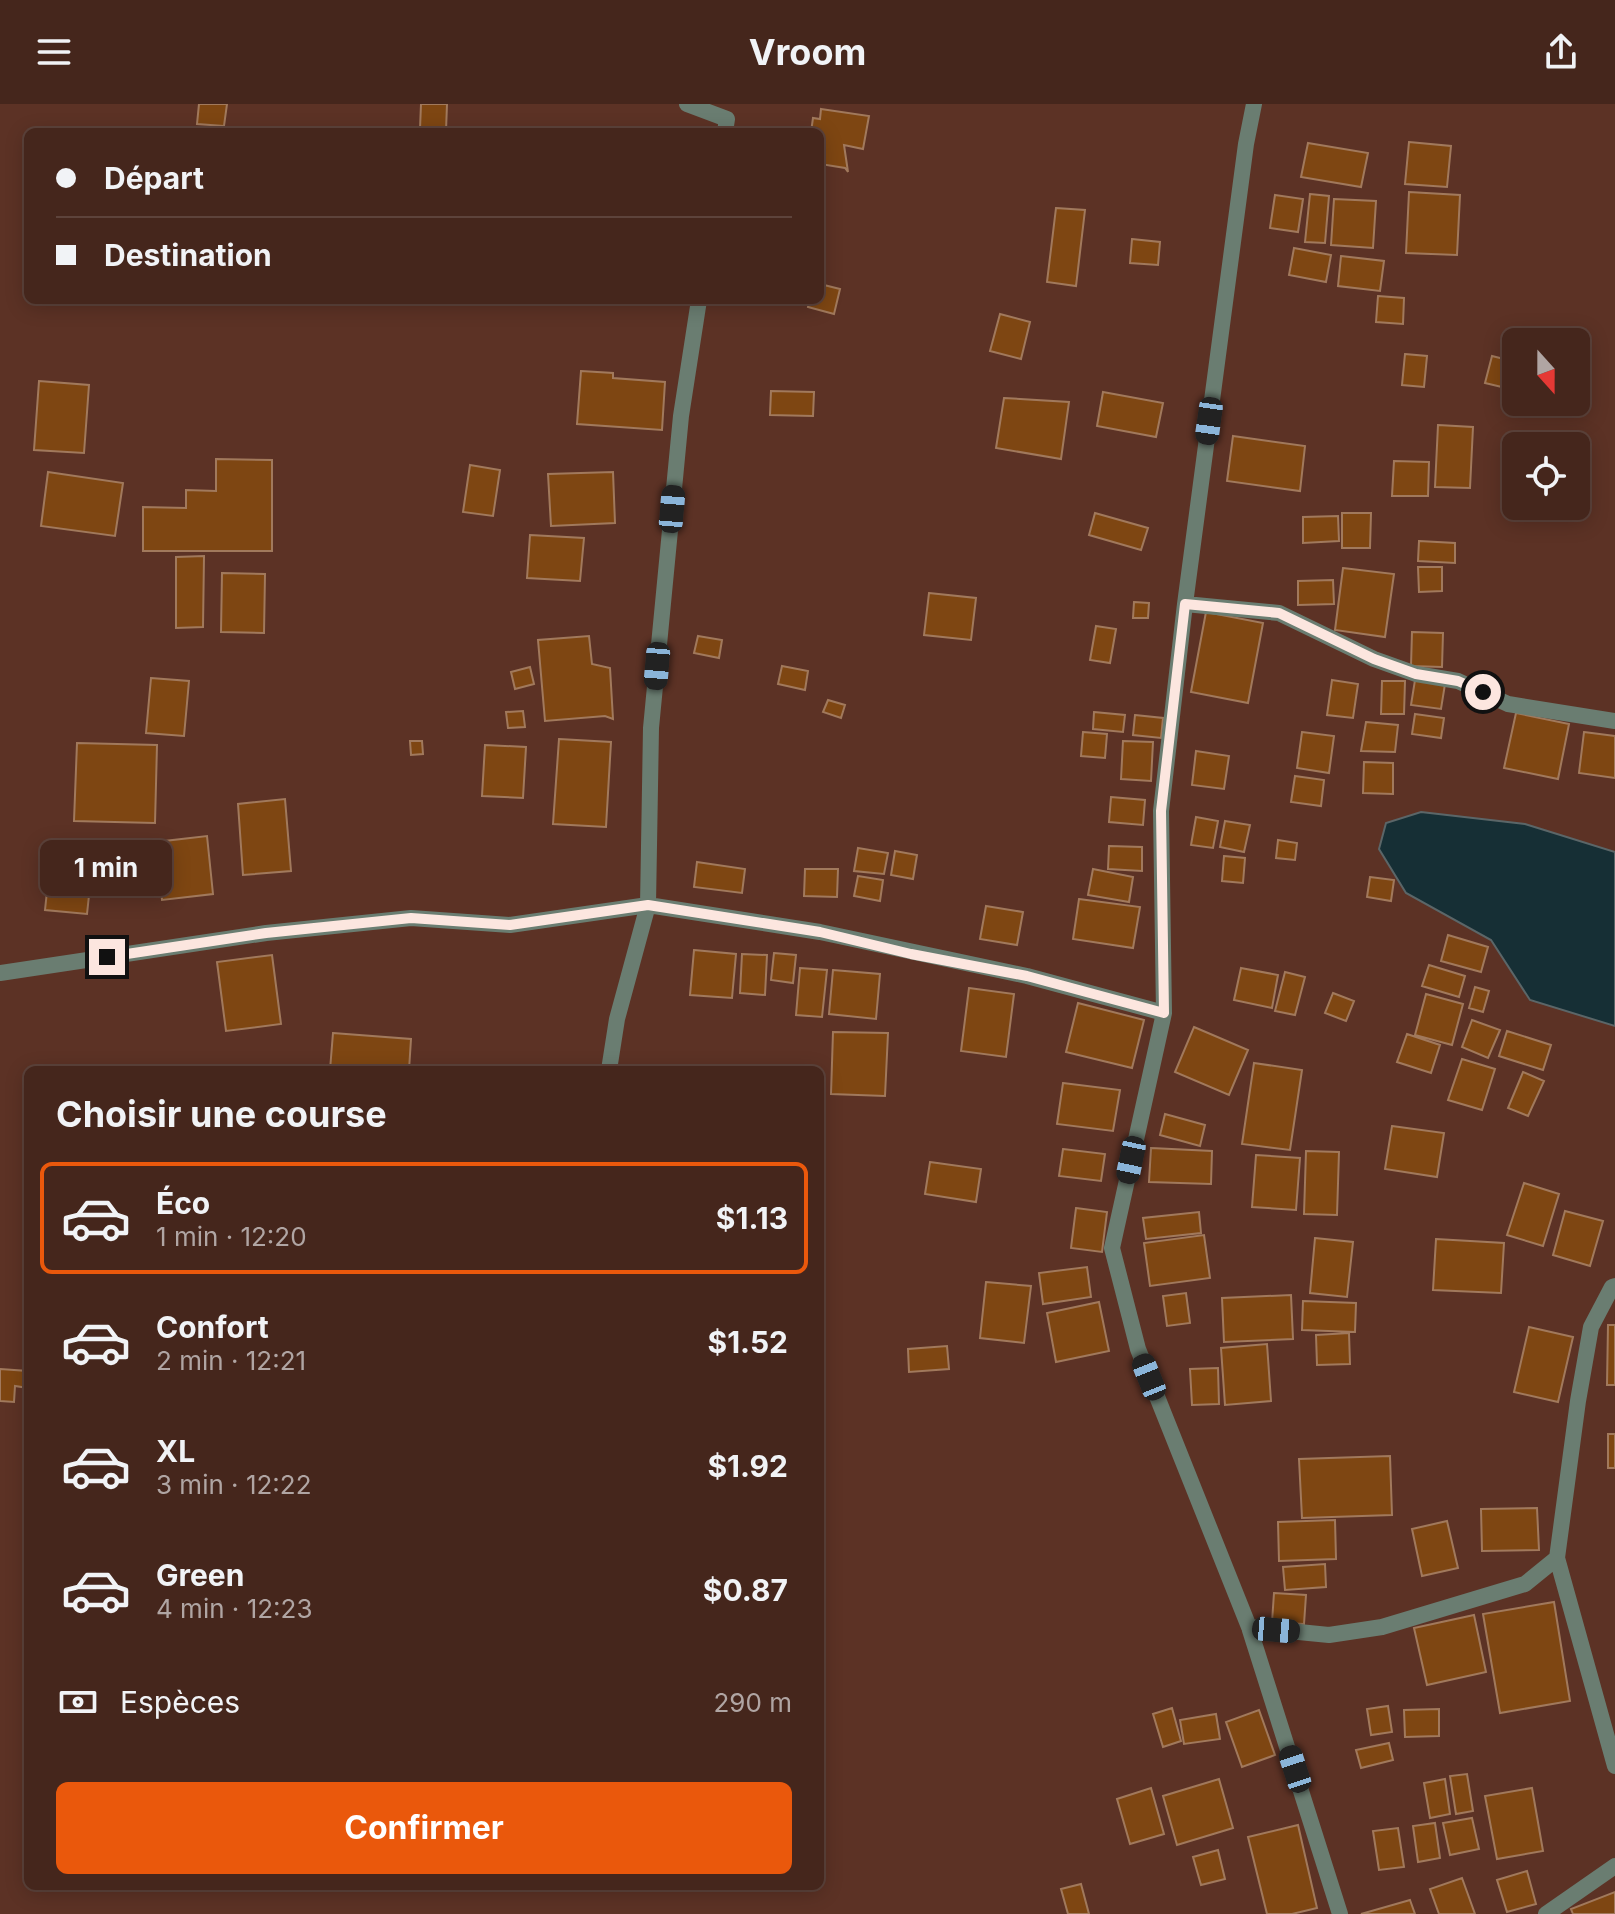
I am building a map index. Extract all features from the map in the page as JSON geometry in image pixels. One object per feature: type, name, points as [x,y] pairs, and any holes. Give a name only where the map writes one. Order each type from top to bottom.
[{"type":"street","points":[[687,104],[727,119],[726,128]]},
{"type":"street","points":[[1254,104],[1246,144],[1185,604],[1161,811],[1164,1013],[1112,1248],[1138,1349],[1249,1627],[1340,1914]]},
{"type":"street","points":[[610,1066],[617,1019],[648,905],[651,728],[681,416],[698,304]]},
{"type":"street","points":[[1185,604],[1279,613],[1374,659],[1416,674],[1458,681],[1508,704],[1615,721]]},
{"type":"street","points":[[0,973],[266,933],[411,918],[510,925],[648,905],[820,932],[911,954],[1027,976],[1164,1013]]},
{"type":"street","points":[[1615,1286],[1591,1327],[1557,1558],[1615,1766]]},
{"type":"street","points":[[1249,1627],[1329,1635],[1382,1627],[1525,1584],[1557,1558]]},
{"type":"street","points":[[1546,1914],[1615,1866]]},
{"type":"water","points":[[1421,812],[1525,824],[1615,852],[1615,1026],[1530,1000],[1491,940],[1406,893],[1379,849],[1386,823]]},
{"type":"building","points":[[199,104],[227,104],[224,126],[197,124]]},
{"type":"building","points":[[421,104],[447,104],[446,128],[420,128]]},
{"type":"building","points":[[821,109],[869,116],[863,149],[844,145],[848,172],[845,168],[824,165],[824,128],[812,128],[813,118],[820,119]]},
{"type":"building","points":[[1409,142],[1451,146],[1447,187],[1405,184]]},
{"type":"building","points":[[1308,143],[1368,153],[1361,187],[1301,177]]},
{"type":"building","points":[[1409,192],[1460,195],[1457,255],[1406,253]]},
{"type":"building","points":[[1310,194],[1329,196],[1325,243],[1305,242]]},
{"type":"building","points":[[1275,195],[1303,199],[1298,232],[1270,228]]},
{"type":"building","points":[[1334,199],[1376,201],[1373,248],[1331,245]]},
{"type":"building","points":[[1056,208],[1085,210],[1076,286],[1047,282]]},
{"type":"building","points":[[1132,239],[1160,242],[1158,265],[1130,263]]},
{"type":"building","points":[[1294,248],[1331,255],[1326,282],[1289,275]]},
{"type":"building","points":[[1341,256],[1384,261],[1380,291],[1338,286]]},
{"type":"building","points":[[824,285],[840,289],[834,314],[808,307],[808,304],[824,304]]},
{"type":"building","points":[[1378,296],[1404,298],[1403,324],[1376,322]]},
{"type":"building","points":[[1000,314],[1030,322],[1021,359],[990,351]]},
{"type":"building","points":[[1405,354],[1427,356],[1424,387],[1402,385]]},
{"type":"building","points":[[1492,356],[1502,358],[1502,387],[1485,383]]},
{"type":"building","points":[[581,371],[613,373],[613,378],[665,382],[662,430],[577,424]]},
{"type":"building","points":[[39,381],[89,385],[84,453],[34,450]]},
{"type":"building","points":[[771,391],[814,392],[813,416],[770,415]]},
{"type":"building","points":[[1103,392],[1163,403],[1156,437],[1097,426]]},
{"type":"building","points":[[1004,398],[1069,402],[1061,459],[996,448]]},
{"type":"building","points":[[1438,425],[1473,427],[1470,488],[1435,487]]},
{"type":"building","points":[[1233,436],[1305,446],[1300,491],[1227,481]]},
{"type":"building","points":[[216,459],[272,460],[272,551],[143,551],[143,507],[186,508],[186,490],[216,491]]},
{"type":"building","points":[[1394,461],[1429,462],[1428,496],[1392,496]]},
{"type":"building","points":[[470,465],[500,470],[493,516],[463,512]]},
{"type":"building","points":[[48,472],[123,483],[115,536],[41,526]]},
{"type":"building","points":[[613,472],[615,523],[551,526],[548,474]]},
{"type":"building","points":[[1095,513],[1148,528],[1141,550],[1089,535]]},
{"type":"building","points":[[1342,513],[1371,513],[1370,548],[1342,548]]},
{"type":"building","points":[[1338,516],[1339,541],[1303,543],[1303,517]]},
{"type":"building","points":[[530,535],[584,538],[580,581],[527,578]]},
{"type":"building","points":[[1419,541],[1455,543],[1455,563],[1418,561]]},
{"type":"building","points":[[204,556],[203,627],[176,628],[176,557]]},
{"type":"building","points":[[1418,567],[1442,567],[1442,591],[1419,592]]},
{"type":"building","points":[[1343,568],[1394,574],[1385,637],[1335,630]]},
{"type":"building","points":[[222,573],[265,574],[264,633],[221,632]]},
{"type":"building","points":[[1333,580],[1334,604],[1298,605],[1298,581]]},
{"type":"building","points":[[929,593],[976,598],[971,640],[924,635]]},
{"type":"building","points":[[1134,602],[1149,603],[1148,618],[1133,618]]},
{"type":"building","points":[[1206,612],[1263,623],[1248,703],[1191,692]]},
{"type":"building","points":[[1096,626],[1116,629],[1110,663],[1090,660]]},
{"type":"building","points":[[1412,632],[1443,633],[1442,667],[1411,666]]},
{"type":"building","points":[[589,636],[592,664],[610,668],[613,719],[605,716],[545,721],[538,640]]},
{"type":"building","points":[[698,636],[722,640],[719,658],[694,653]]},
{"type":"building","points":[[782,666],[808,671],[805,690],[778,684]]},
{"type":"building","points":[[530,667],[534,684],[515,689],[511,672]]},
{"type":"building","points":[[151,678],[189,681],[184,736],[146,733]]},
{"type":"building","points":[[1332,680],[1358,684],[1353,718],[1327,715]]},
{"type":"building","points":[[1415,680],[1445,684],[1441,709],[1411,705]]},
{"type":"building","points":[[1382,681],[1405,681],[1404,714],[1381,714]]},
{"type":"building","points":[[828,700],[845,705],[841,718],[823,712]]},
{"type":"building","points":[[523,711],[525,727],[508,728],[506,712]]},
{"type":"building","points":[[1094,712],[1125,715],[1123,732],[1093,729]]},
{"type":"building","points":[[1516,713],[1569,724],[1558,779],[1504,768]]},
{"type":"building","points":[[1415,714],[1444,718],[1441,738],[1412,734]]},
{"type":"building","points":[[1135,715],[1163,718],[1161,738],[1133,735]]},
{"type":"building","points":[[1366,722],[1398,725],[1395,752],[1361,751]]},
{"type":"building","points":[[1083,732],[1107,734],[1105,758],[1081,756]]},
{"type":"building","points":[[1302,732],[1334,736],[1329,773],[1297,768]]},
{"type":"building","points":[[1584,732],[1615,736],[1615,778],[1579,773]]},
{"type":"building","points":[[559,739],[611,742],[606,827],[553,824]]},
{"type":"building","points":[[410,741],[422,741],[423,754],[411,755]]},
{"type":"building","points":[[1123,741],[1153,742],[1151,781],[1121,779]]},
{"type":"building","points":[[77,743],[157,745],[155,823],[74,821]]},
{"type":"building","points":[[485,745],[526,747],[523,798],[482,796]]},
{"type":"building","points":[[1196,751],[1229,756],[1224,789],[1192,785]]},
{"type":"building","points":[[1364,762],[1393,763],[1393,794],[1363,793]]},
{"type":"building","points":[[1295,776],[1324,780],[1321,806],[1291,802]]},
{"type":"building","points":[[1111,797],[1145,800],[1143,825],[1109,822]]},
{"type":"building","points":[[285,799],[291,871],[243,875],[238,804]]},
{"type":"building","points":[[1196,817],[1218,821],[1213,848],[1191,845]]},
{"type":"building","points":[[1225,821],[1250,825],[1244,852],[1220,847]]},
{"type":"building","points":[[207,836],[213,894],[162,900],[156,842]]},
{"type":"building","points":[[1278,840],[1297,843],[1295,860],[1276,858]]},
{"type":"building","points":[[1109,846],[1142,847],[1142,871],[1108,869]]},
{"type":"building","points":[[858,848],[888,853],[884,874],[854,871]]},
{"type":"building","points":[[895,851],[917,855],[913,879],[891,875]]},
{"type":"building","points":[[51,854],[93,858],[87,914],[45,910]]},
{"type":"building","points":[[1224,856],[1245,858],[1243,883],[1222,881]]},
{"type":"building","points":[[697,862],[745,869],[742,893],[694,887]]},
{"type":"building","points":[[805,869],[838,869],[837,897],[804,896]]},
{"type":"building","points":[[1093,869],[1133,877],[1129,902],[1088,895]]},
{"type":"building","points":[[858,876],[883,880],[880,901],[854,896]]},
{"type":"building","points":[[1370,877],[1394,880],[1391,901],[1367,897]]},
{"type":"building","points":[[1079,899],[1140,907],[1133,948],[1073,939]]},
{"type":"building","points":[[986,906],[1023,912],[1017,945],[980,939]]},
{"type":"building","points":[[1448,935],[1488,947],[1481,972],[1441,961]]},
{"type":"building","points":[[694,950],[736,954],[732,998],[690,995]]},
{"type":"building","points":[[774,953],[796,955],[793,983],[771,980]]},
{"type":"building","points":[[742,954],[767,955],[765,995],[740,993]]},
{"type":"building","points":[[272,955],[281,1024],[226,1031],[217,962]]},
{"type":"building","points":[[1429,965],[1465,976],[1459,997],[1422,986]]},
{"type":"building","points":[[800,968],[827,970],[822,1017],[796,1015]]},
{"type":"building","points":[[1241,968],[1278,975],[1272,1008],[1234,1000]]},
{"type":"building","points":[[833,970],[880,974],[876,1019],[829,1014]]},
{"type":"building","points":[[1285,972],[1305,977],[1295,1015],[1275,1011]]},
{"type":"building","points":[[1475,987],[1489,991],[1483,1012],[1469,1008]]},
{"type":"building","points":[[969,988],[1014,994],[1006,1057],[961,1051]]},
{"type":"building","points":[[1333,993],[1354,1001],[1346,1021],[1325,1013]]},
{"type":"building","points":[[1426,994],[1463,1004],[1452,1045],[1415,1035]]},
{"type":"building","points":[[1078,1003],[1144,1020],[1132,1068],[1066,1052]]},
{"type":"building","points":[[1472,1020],[1500,1030],[1488,1058],[1462,1047]]},
{"type":"building","points":[[1194,1027],[1248,1050],[1229,1095],[1175,1072]]},
{"type":"building","points":[[1507,1031],[1551,1045],[1543,1070],[1499,1056]]},
{"type":"building","points":[[833,1032],[888,1033],[885,1096],[831,1094]]},
{"type":"building","points":[[333,1033],[411,1039],[409,1066],[330,1066]]},
{"type":"building","points":[[1407,1034],[1440,1045],[1431,1073],[1397,1062]]},
{"type":"building","points":[[1462,1059],[1495,1069],[1482,1110],[1448,1100]]},
{"type":"building","points":[[1254,1063],[1302,1070],[1290,1150],[1242,1144]]},
{"type":"building","points":[[1523,1072],[1544,1081],[1528,1116],[1508,1108]]},
{"type":"building","points":[[1063,1083],[1120,1090],[1113,1131],[1057,1124]]},
{"type":"building","points":[[1165,1114],[1205,1125],[1200,1146],[1160,1135]]},
{"type":"building","points":[[1392,1126],[1444,1133],[1437,1177],[1385,1169]]},
{"type":"building","points":[[1151,1148],[1212,1151],[1211,1184],[1149,1182]]},
{"type":"building","points":[[1063,1149],[1105,1154],[1101,1181],[1059,1176]]},
{"type":"building","points":[[1306,1151],[1339,1152],[1337,1215],[1304,1214]]},
{"type":"building","points":[[1256,1155],[1300,1158],[1296,1210],[1252,1207]]},
{"type":"building","points":[[930,1162],[981,1169],[976,1202],[925,1194]]},
{"type":"building","points":[[1524,1183],[1559,1194],[1543,1246],[1507,1235]]},
{"type":"building","points":[[1076,1208],[1107,1212],[1102,1252],[1071,1248]]},
{"type":"building","points":[[1565,1211],[1603,1221],[1590,1266],[1553,1255]]},
{"type":"building","points":[[1199,1212],[1201,1233],[1146,1239],[1143,1218]]},
{"type":"building","points":[[1204,1235],[1210,1278],[1150,1286],[1144,1243]]},
{"type":"building","points":[[1315,1238],[1353,1242],[1347,1297],[1310,1293]]},
{"type":"building","points":[[1436,1239],[1504,1243],[1501,1293],[1433,1290]]},
{"type":"building","points":[[1087,1267],[1091,1297],[1043,1304],[1039,1273]]},
{"type":"building","points":[[986,1282],[1031,1286],[1024,1343],[980,1338]]},
{"type":"building","points":[[1186,1293],[1190,1323],[1167,1326],[1163,1296]]},
{"type":"building","points":[[1291,1295],[1293,1339],[1224,1342],[1222,1298]]},
{"type":"building","points":[[1303,1301],[1356,1303],[1355,1332],[1302,1330]]},
{"type":"building","points":[[1099,1302],[1109,1351],[1056,1362],[1047,1313]]},
{"type":"building","points":[[1608,1325],[1615,1325],[1615,1385],[1607,1385]]},
{"type":"building","points":[[1529,1327],[1573,1337],[1558,1402],[1514,1392]]},
{"type":"building","points":[[1349,1333],[1350,1364],[1317,1365],[1316,1335]]},
{"type":"building","points":[[1267,1344],[1271,1401],[1225,1405],[1221,1348]]},
{"type":"building","points":[[947,1346],[949,1369],[909,1372],[908,1349]]},
{"type":"building","points":[[1218,1368],[1219,1404],[1192,1405],[1190,1369]]},
{"type":"building","points":[[0,1369],[24,1371],[24,1387],[15,1386],[14,1402],[0,1401]]},
{"type":"building","points":[[1608,1434],[1615,1434],[1615,1468],[1608,1468]]},
{"type":"building","points":[[1390,1456],[1392,1515],[1302,1518],[1299,1459]]},
{"type":"building","points":[[1537,1508],[1539,1550],[1482,1551],[1481,1509]]},
{"type":"building","points":[[1335,1520],[1336,1559],[1279,1561],[1278,1522]]},
{"type":"building","points":[[1447,1521],[1458,1568],[1422,1576],[1412,1529]]},
{"type":"building","points":[[1325,1564],[1326,1587],[1285,1590],[1283,1567]]},
{"type":"building","points":[[1274,1593],[1306,1595],[1304,1624],[1272,1622]]},
{"type":"building","points":[[1554,1602],[1570,1701],[1500,1713],[1483,1614]]},
{"type":"building","points":[[1474,1615],[1486,1672],[1427,1685],[1414,1628]]},
{"type":"building","points":[[1388,1706],[1392,1732],[1371,1735],[1367,1709]]},
{"type":"building","points":[[1172,1708],[1181,1741],[1163,1747],[1153,1714]]},
{"type":"building","points":[[1439,1709],[1439,1736],[1405,1737],[1404,1710]]},
{"type":"building","points":[[1259,1710],[1275,1755],[1242,1767],[1226,1722]]},
{"type":"building","points":[[1216,1714],[1220,1739],[1184,1744],[1180,1720]]},
{"type":"building","points":[[1389,1743],[1393,1760],[1361,1768],[1356,1750]]},
{"type":"building","points":[[1467,1774],[1473,1811],[1456,1814],[1450,1776]]},
{"type":"building","points":[[1219,1779],[1233,1828],[1177,1845],[1163,1796]]},
{"type":"building","points":[[1445,1779],[1450,1814],[1430,1818],[1424,1783]]},
{"type":"building","points":[[1151,1788],[1164,1834],[1130,1844],[1117,1799]]},
{"type":"building","points":[[1532,1788],[1543,1851],[1497,1859],[1485,1796]]},
{"type":"building","points":[[1472,1818],[1479,1849],[1450,1855],[1443,1823]]},
{"type":"building","points":[[1435,1823],[1440,1858],[1418,1862],[1413,1826]]},
{"type":"building","points":[[1298,1825],[1317,1908],[1292,1914],[1267,1914],[1248,1837]]},
{"type":"building","points":[[1398,1828],[1404,1867],[1379,1870],[1373,1831]]},
{"type":"building","points":[[1218,1850],[1225,1879],[1201,1885],[1193,1857]]},
{"type":"building","points":[[1527,1871],[1536,1904],[1507,1912],[1497,1880]]},
{"type":"building","points":[[1462,1878],[1475,1914],[1439,1914],[1430,1889]]},
{"type":"building","points":[[1081,1884],[1089,1914],[1068,1914],[1061,1889]]},
{"type":"building","points":[[1615,1892],[1615,1914],[1573,1914],[1571,1909]]},
{"type":"building","points":[[1410,1900],[1415,1914],[1361,1914]]},
{"type":"route","points":[[107,957],[266,933],[411,918],[510,925],[648,905],[820,932],[911,954],[1027,976],[1164,1013],[1161,811],[1185,604],[1279,613],[1374,659],[1416,674],[1458,681],[1483,692]]}]
